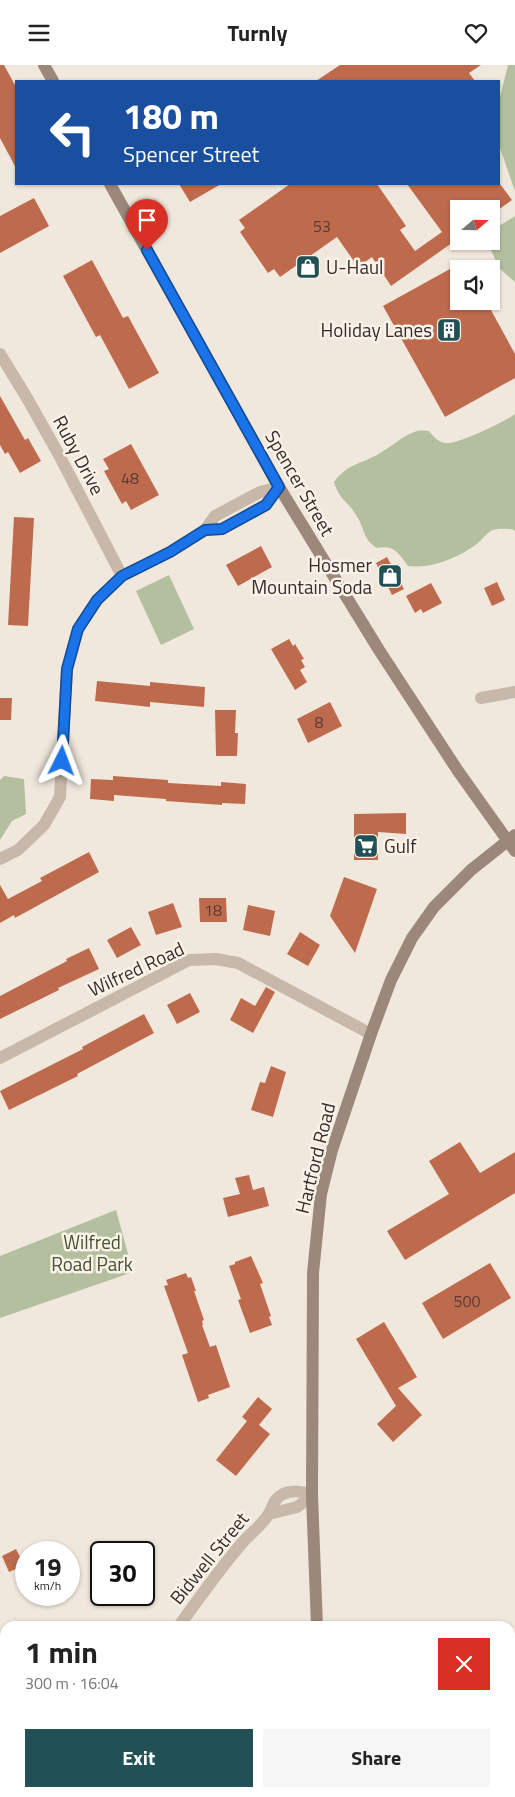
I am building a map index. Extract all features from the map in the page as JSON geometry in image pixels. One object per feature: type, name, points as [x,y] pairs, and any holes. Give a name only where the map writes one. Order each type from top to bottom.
[{"type":"main road","points":[[44,65],[52,80]]},
{"type":"main road","name":"Spencer Street","points":[[111,185],[279,487],[388,665],[458,771],[513,842]]},
{"type":"main road","name":"Hartford Road","points":[[317,1621],[312,1496],[313,1273],[321,1194],[332,1150],[391,980],[412,939],[434,907],[471,870],[513,842]]},
{"type":"street","name":"Ruby Drive","points":[[0,354],[59,455],[122,576]]},
{"type":"street","points":[[0,859],[18,850],[44,825],[60,797],[67,669],[78,629],[97,600],[122,576],[170,552],[205,530],[215,516],[260,492],[279,487]]},
{"type":"street","points":[[481,698],[515,692]]},
{"type":"street","name":"Wilfred Road","points":[[0,1058],[189,960],[216,959],[238,963],[371,1034]]},
{"type":"street","name":"Bidwell Street","points":[[183,1621],[205,1589],[242,1543],[269,1514],[272,1505],[282,1495],[297,1491],[312,1496]]},
{"type":"green space","points":[[508,65],[515,65],[515,191],[500,148],[500,97]]},
{"type":"green space","points":[[515,216],[515,282],[500,269],[500,260],[495,260],[491,250],[500,250],[500,225]]},
{"type":"green space","points":[[515,414],[515,531],[512,529],[493,530],[480,542],[454,558],[426,566],[408,566],[396,551],[383,547],[377,548],[372,545],[353,510],[341,497],[334,482],[343,472],[377,455],[407,435],[417,431],[429,431],[440,441],[451,443],[480,432]]},
{"type":"green space","points":[[169,575],[194,629],[161,645],[136,591]]},
{"type":"green space","points":[[4,776],[24,779],[26,814],[12,821],[0,840],[0,780]]},
{"type":"green space","name":"Wilfred Road Park","points":[[116,1210],[133,1272],[0,1318],[0,1256]]},
{"type":"building","points":[[0,65],[4,65],[15,85],[15,166],[0,138]]},
{"type":"building","points":[[340,65],[481,65],[469,73],[474,80],[318,80]]},
{"type":"building","points":[[500,184],[512,200],[500,209],[500,200],[450,200],[450,244],[391,286],[372,257],[358,267],[337,237],[280,277],[274,269],[268,273],[240,232],[245,228],[239,220],[289,185],[378,185],[406,226],[400,230],[415,251],[442,232],[408,185]]},
{"type":"building","points":[[180,185],[219,185],[190,202]]},
{"type":"building","points":[[34,198],[49,226],[0,253],[0,216]]},
{"type":"building","points":[[92,260],[123,318],[128,316],[159,373],[129,389],[100,335],[96,337],[63,276]]},
{"type":"building","name":"Holiday Lanes","points":[[450,269],[450,310],[491,310],[515,354],[515,378],[445,417],[383,306]]},
{"type":"building","points":[[0,396],[25,440],[28,438],[41,461],[20,473],[8,452],[5,454],[0,445]]},
{"type":"building","points":[[131,444],[159,495],[131,510],[126,501],[122,504],[104,471],[109,469],[103,459]]},
{"type":"building","points":[[14,517],[34,518],[28,626],[8,625]]},
{"type":"building","points":[[261,546],[272,567],[238,586],[226,565]]},
{"type":"building","name":"Hosmer Mountain Soda","points":[[387,557],[404,589],[392,595],[376,563]]},
{"type":"building","points":[[497,582],[505,600],[492,606],[484,588]]},
{"type":"building","points":[[431,583],[442,603],[423,613],[421,609],[415,613],[406,596]]},
{"type":"building","points":[[289,639],[293,646],[295,644],[304,659],[301,660],[305,667],[300,670],[307,682],[295,690],[271,649]]},
{"type":"building","points":[[97,681],[150,686],[150,682],[205,687],[204,707],[150,702],[150,707],[95,701]]},
{"type":"building","points":[[0,698],[12,698],[11,720],[0,720]]},
{"type":"building","points":[[330,702],[342,726],[308,743],[297,719]]},
{"type":"building","points":[[215,710],[236,710],[237,756],[216,756]]},
{"type":"building","points":[[113,776],[168,780],[168,783],[221,786],[221,782],[246,784],[245,804],[222,803],[222,805],[114,795],[114,801],[90,799],[91,779],[113,780]]},
{"type":"building","name":"Gulf","points":[[406,813],[406,834],[378,832],[378,860],[354,860],[354,814]]},
{"type":"building","points":[[89,852],[99,872],[15,918],[14,915],[0,923],[0,885],[8,899],[42,881],[40,878]]},
{"type":"building","points":[[344,877],[377,889],[355,953],[330,916]]},
{"type":"building","points":[[199,898],[226,898],[227,922],[200,922]]},
{"type":"building","points":[[173,903],[182,927],[156,935],[148,912]]},
{"type":"building","points":[[248,905],[275,911],[270,936],[243,930]]},
{"type":"building","points":[[131,927],[141,945],[117,958],[107,940]]},
{"type":"building","points":[[300,932],[320,945],[308,966],[287,954]]},
{"type":"building","points":[[89,948],[99,969],[58,988],[59,990],[0,1019],[0,996]]},
{"type":"building","points":[[266,987],[275,992],[253,1033],[230,1020],[241,998],[255,1006]]},
{"type":"building","points":[[190,993],[200,1012],[177,1024],[167,1005]]},
{"type":"building","points":[[144,1014],[154,1033],[77,1074],[78,1076],[9,1110],[0,1091],[83,1049],[82,1047]]},
{"type":"building","points":[[271,1066],[286,1072],[273,1117],[251,1110],[260,1082],[265,1083]]},
{"type":"building","points":[[460,1142],[480,1173],[515,1152],[515,1193],[405,1260],[387,1231],[449,1194],[429,1161]]},
{"type":"building","points":[[249,1175],[253,1190],[264,1187],[269,1206],[228,1217],[223,1198],[240,1194],[235,1178]]},
{"type":"building","points":[[251,1256],[263,1283],[260,1284],[271,1316],[269,1317],[272,1325],[250,1333],[238,1300],[241,1299],[229,1266]]},
{"type":"building","points":[[490,1263],[511,1298],[443,1339],[422,1303]]},
{"type":"building","points":[[186,1273],[188,1278],[191,1277],[196,1291],[194,1291],[204,1320],[202,1325],[210,1347],[216,1345],[230,1387],[208,1395],[209,1398],[198,1402],[182,1355],[188,1353],[164,1286],[168,1285],[166,1280]]},
{"type":"building","points":[[384,1322],[417,1377],[398,1388],[422,1415],[393,1442],[377,1424],[396,1406],[356,1339]]},
{"type":"building","points":[[258,1397],[272,1409],[259,1425],[270,1434],[236,1476],[216,1460],[247,1421],[242,1417]]},
{"type":"building","points":[[15,1550],[15,1569],[9,1572],[2,1556]]},
{"type":"place","name":"U-Haul","points":[[308,267]]},
{"type":"place","name":"Holiday Lanes","points":[[449,330]]},
{"type":"place","name":"Hosmer Mountain Soda","points":[[390,576]]},
{"type":"place","name":"Gulf","points":[[366,846]]},
{"type":"route","points":[[62,761],[67,669],[78,629],[97,600],[122,576],[170,552],[205,530],[222,529],[266,505],[279,487],[147,250]]}]
